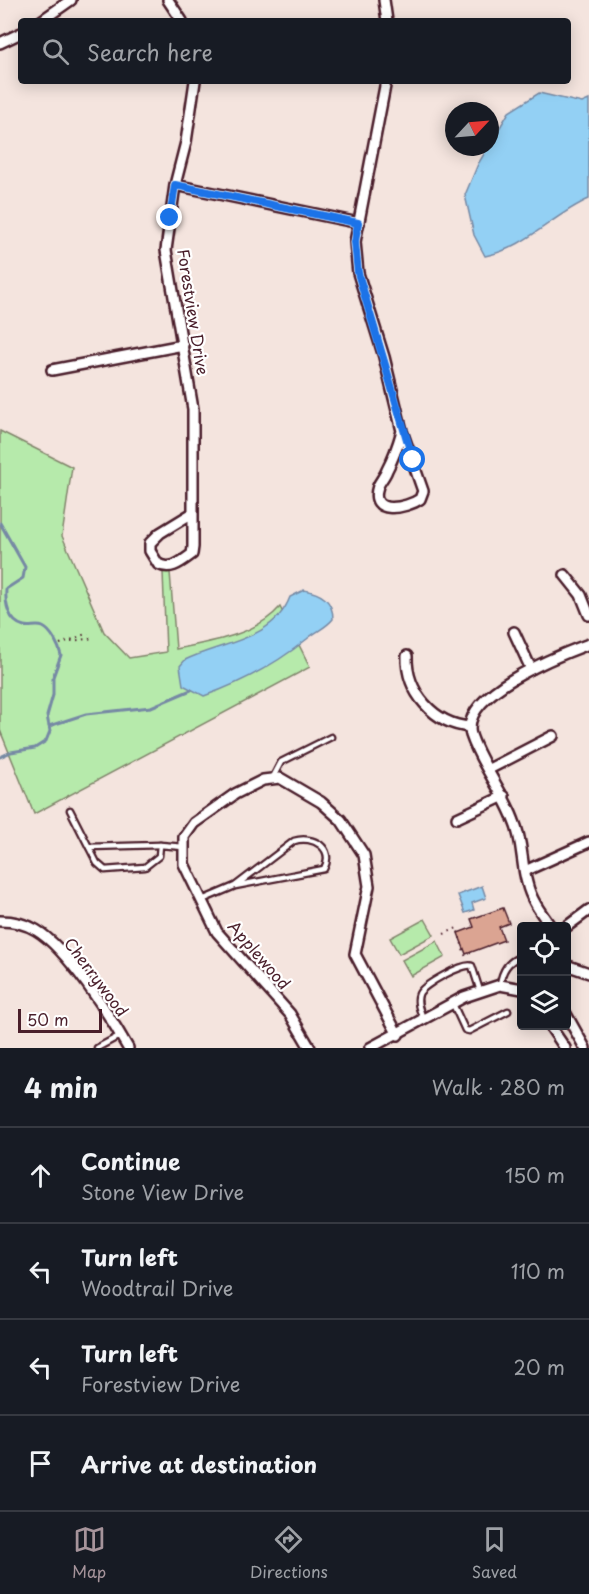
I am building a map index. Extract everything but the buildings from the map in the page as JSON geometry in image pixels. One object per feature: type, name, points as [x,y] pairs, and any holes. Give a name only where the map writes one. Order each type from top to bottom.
[{"type":"street","points":[[44,18],[71,0]]},
{"type":"street","points":[[168,0],[180,18]]},
{"type":"street","points":[[384,0],[387,18]]},
{"type":"street","points":[[0,43],[18,34]]},
{"type":"street","name":"Forestview Drive","points":[[191,514],[160,533],[150,543],[150,551],[158,564],[170,567],[192,554],[193,409],[166,250],[175,185],[186,142],[195,84]]},
{"type":"street","points":[[385,84],[355,242],[358,273],[384,357],[402,431],[423,491],[420,499],[411,505],[399,509],[388,508],[379,499],[378,485],[395,454],[402,431]]},
{"type":"street","points":[[175,185],[358,223]]},
{"type":"street","points":[[51,370],[183,345]]},
{"type":"street","points":[[565,575],[581,596],[589,615]]},
{"type":"street","points":[[514,632],[531,669]]},
{"type":"street","points":[[548,922],[537,907],[526,883],[520,839],[504,796],[474,742],[470,727],[477,706],[531,669],[589,644]]},
{"type":"street","points":[[407,656],[407,672],[426,706],[441,720],[454,726],[470,727]]},
{"type":"street","points":[[489,769],[553,736]]},
{"type":"street","points":[[184,847],[184,837],[211,809],[263,780],[280,778],[321,802],[341,820],[364,855],[369,886],[355,954],[398,1035]]},
{"type":"street","points":[[457,818],[504,796]]},
{"type":"street","points":[[525,871],[589,842]]},
{"type":"street","name":"Applewood","points":[[184,847],[184,864],[217,932],[290,1014],[310,1048]]},
{"type":"street","points":[[571,924],[589,910]]},
{"type":"street","name":"Cherrywood","points":[[0,921],[15,921],[26,925],[54,944],[121,1035],[128,1048]]},
{"type":"street","points":[[571,967],[589,974]]},
{"type":"street","points":[[370,1048],[480,992],[500,984],[517,988]]},
{"type":"street","points":[[571,1022],[585,1048]]},
{"type":"street","points":[[553,1030],[565,1048]]},
{"type":"lane","points":[[272,779],[281,762],[331,737]]},
{"type":"lane","points":[[70,810],[97,862],[105,870],[123,871],[146,867],[159,856],[160,845]]},
{"type":"lane","points":[[202,900],[235,886],[324,868],[328,862],[326,854],[314,840],[304,838],[294,842],[235,886]]},
{"type":"lane","points":[[89,847],[160,845],[184,847]]},
{"type":"lane","points":[[500,984],[501,974],[506,966],[517,959]]},
{"type":"lane","points":[[424,1020],[418,1002],[422,989],[468,964],[472,966],[480,992]]},
{"type":"lane","points":[[453,1004],[465,1030],[469,1031],[508,1011]]},
{"type":"lane","points":[[97,1048],[121,1035]]},
{"type":"path","points":[[60,645],[88,633]]},
{"type":"path","points":[[71,641],[93,638]]},
{"type":"path","points":[[444,934],[457,928],[468,964]]},
{"type":"green space","points":[[0,431],[72,467],[62,536],[104,632],[129,658],[166,652],[163,572],[170,572],[176,649],[246,631],[270,617],[280,607],[310,667],[34,814],[0,730]]},
{"type":"green space","points":[[425,919],[434,935],[399,954],[390,938]]},
{"type":"green space","points":[[437,941],[445,957],[411,976],[402,960]]},
{"type":"water","points":[[539,93],[582,103],[589,100],[589,199],[526,239],[500,252],[485,256],[474,235],[465,195],[483,156],[499,156],[499,129],[509,112]]},
{"type":"water","points":[[304,590],[321,595],[328,602],[333,619],[327,625],[271,665],[218,691],[204,696],[183,685],[180,666],[185,660],[260,631],[282,611],[290,597]]},
{"type":"water","points":[[482,886],[486,898],[472,903],[474,910],[465,913],[458,895]]},
{"type":"waterway","points":[[0,523],[25,567],[23,578],[6,589],[6,600],[11,616],[19,624],[41,626],[46,629],[55,640],[61,655],[53,677],[53,695],[47,716],[50,731],[46,741],[35,748],[11,752],[0,757]]},
{"type":"waterway","points":[[49,726],[86,714],[151,707],[191,690]]},
{"type":"route","points":[[170,218],[175,185],[358,223],[355,242],[358,273],[384,357],[402,431],[413,460]]}]
